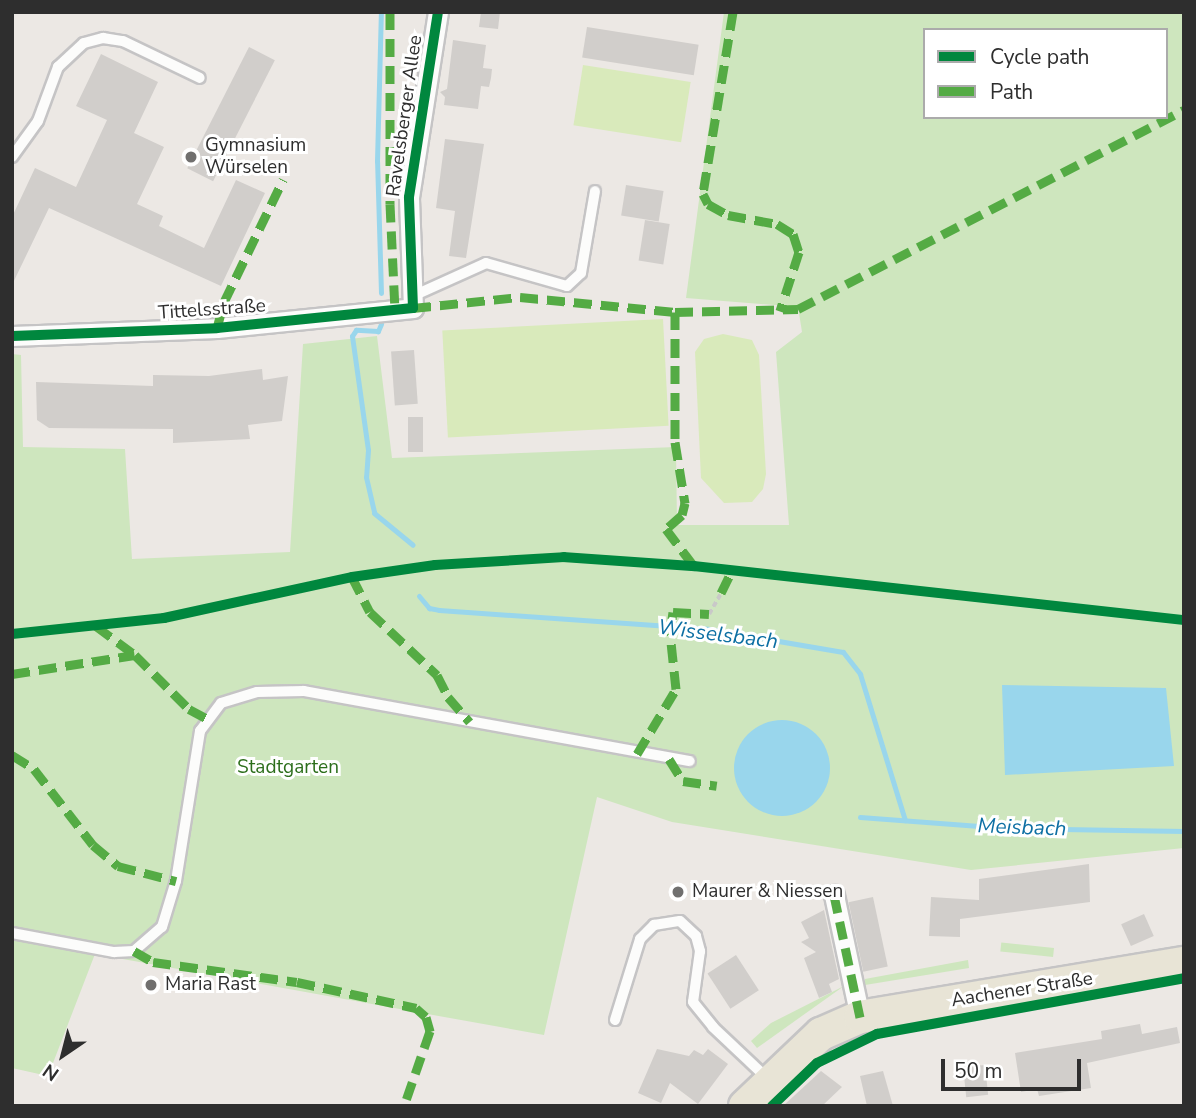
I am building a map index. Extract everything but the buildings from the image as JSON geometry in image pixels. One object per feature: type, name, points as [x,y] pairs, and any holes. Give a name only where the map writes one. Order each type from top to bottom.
[{"type":"main road","name":"Aachener Straße","points":[[745,1106],[768,1080],[821,1034],[860,1017],[1184,963]]},
{"type":"street","name":"Ravelsberger Allee","points":[[413,302],[410,197],[438,12]]},
{"type":"street","name":"Tittelsstraße","points":[[12,336],[217,328],[413,302]]},
{"type":"street","points":[[834,895],[860,1017]]},
{"type":"lane","points":[[12,157],[38,121],[58,68],[84,43],[123,40],[200,78]]},
{"type":"lane","points":[[413,302],[486,263],[567,286],[581,273],[595,191]]},
{"type":"lane","points":[[12,933],[114,952],[134,951],[162,927],[176,881],[200,731],[222,703],[257,692],[304,691],[690,761]]},
{"type":"lane","points":[[615,1020],[640,939],[654,925],[680,921],[696,936],[700,951],[693,1002],[713,1027],[768,1080]]},
{"type":"path","points":[[709,614],[721,593]]},
{"type":"path","points":[[670,633],[672,619]]},
{"type":"green space","name":"Stadtgarten","points":[[724,12],[1184,12],[1184,848],[971,870],[672,822],[597,797],[544,1035],[95,954],[48,1076],[12,1068],[12,354],[21,355],[23,447],[125,449],[132,559],[290,552],[303,344],[377,336],[392,458],[676,447],[677,525],[789,525],[776,352],[802,332],[798,307],[686,298]]},
{"type":"green space","points":[[583,65],[691,82],[681,142],[573,125]]},
{"type":"green space","points":[[663,319],[669,426],[448,437],[442,331]]},
{"type":"green space","points":[[723,334],[752,340],[759,355],[766,474],[763,489],[752,502],[724,503],[701,478],[695,352],[704,339]]},
{"type":"green space","points":[[1001,942],[1054,948],[1053,957],[1000,951]]},
{"type":"green space","points":[[968,960],[969,968],[865,985],[865,979]]},
{"type":"green space","points":[[844,986],[757,1048],[751,1041],[771,1023]]},
{"type":"water","points":[[1002,685],[1166,688],[1174,766],[1005,775]]},
{"type":"water","points":[[782,720],[800,723],[816,734],[827,750],[830,768],[827,786],[816,802],[800,813],[782,816],[764,813],[748,802],[737,786],[734,768],[737,750],[748,734],[764,723]]},
{"type":"waterway","name":"Wisselsbach","points":[[381,12],[377,161],[381,293]]},
{"type":"waterway","name":"Wisselsbach","points":[[381,324],[378,331],[356,330],[352,336],[368,450],[366,477],[374,513],[413,545]]},
{"type":"waterway","name":"Wisselsbach","points":[[419,596],[429,608],[439,610],[708,629],[843,652],[860,674],[905,820]]},
{"type":"waterway","name":"Meisbach","points":[[860,817],[1006,828],[1184,831]]},
{"type":"marked path","points":[[390,12],[390,204],[395,310]]},
{"type":"marked path","points":[[733,12],[703,194],[708,204],[728,215],[777,224],[793,234],[799,252],[780,311]]},
{"type":"marked path","points":[[1168,118],[1184,110]]},
{"type":"marked path","points":[[413,308],[520,297],[675,312],[798,309],[1167,119]]},
{"type":"marked path","points":[[217,328],[224,302],[283,180]]},
{"type":"marked path","points":[[675,312],[675,442],[685,503],[682,515],[666,529],[694,566]]},
{"type":"marked path","points":[[721,593],[732,570]]},
{"type":"marked path","points":[[352,577],[370,612],[437,675],[448,697],[470,722]]},
{"type":"marked path","points":[[672,619],[673,612],[709,614]]},
{"type":"marked path","points":[[96,626],[135,655]]},
{"type":"marked path","points":[[637,754],[676,689],[670,633]]},
{"type":"marked path","points":[[12,674],[135,655],[189,709],[206,718]]},
{"type":"marked path","points":[[12,755],[34,769],[93,845],[118,866],[176,881]]},
{"type":"marked path","points":[[669,759],[683,781],[717,786]]},
{"type":"marked path","points":[[834,895],[860,1017]]},
{"type":"marked path","points":[[134,951],[153,962],[297,982],[416,1008],[426,1017],[430,1031],[404,1106]]},
{"type":"cycle path","points":[[12,336],[217,328],[413,308],[409,197],[438,12]]},
{"type":"cycle path","points":[[12,634],[164,618],[352,577],[435,565],[564,557],[694,566],[1184,620]]},
{"type":"cycle path","points":[[772,1106],[817,1063],[877,1034],[1184,978]]},
{"type":"place","name":"Gymnasium Würselen","points":[[191,157]]},
{"type":"place","name":"Maurer & Niessen","points":[[678,892]]},
{"type":"place","name":"Maria Rast","points":[[151,985]]}]
